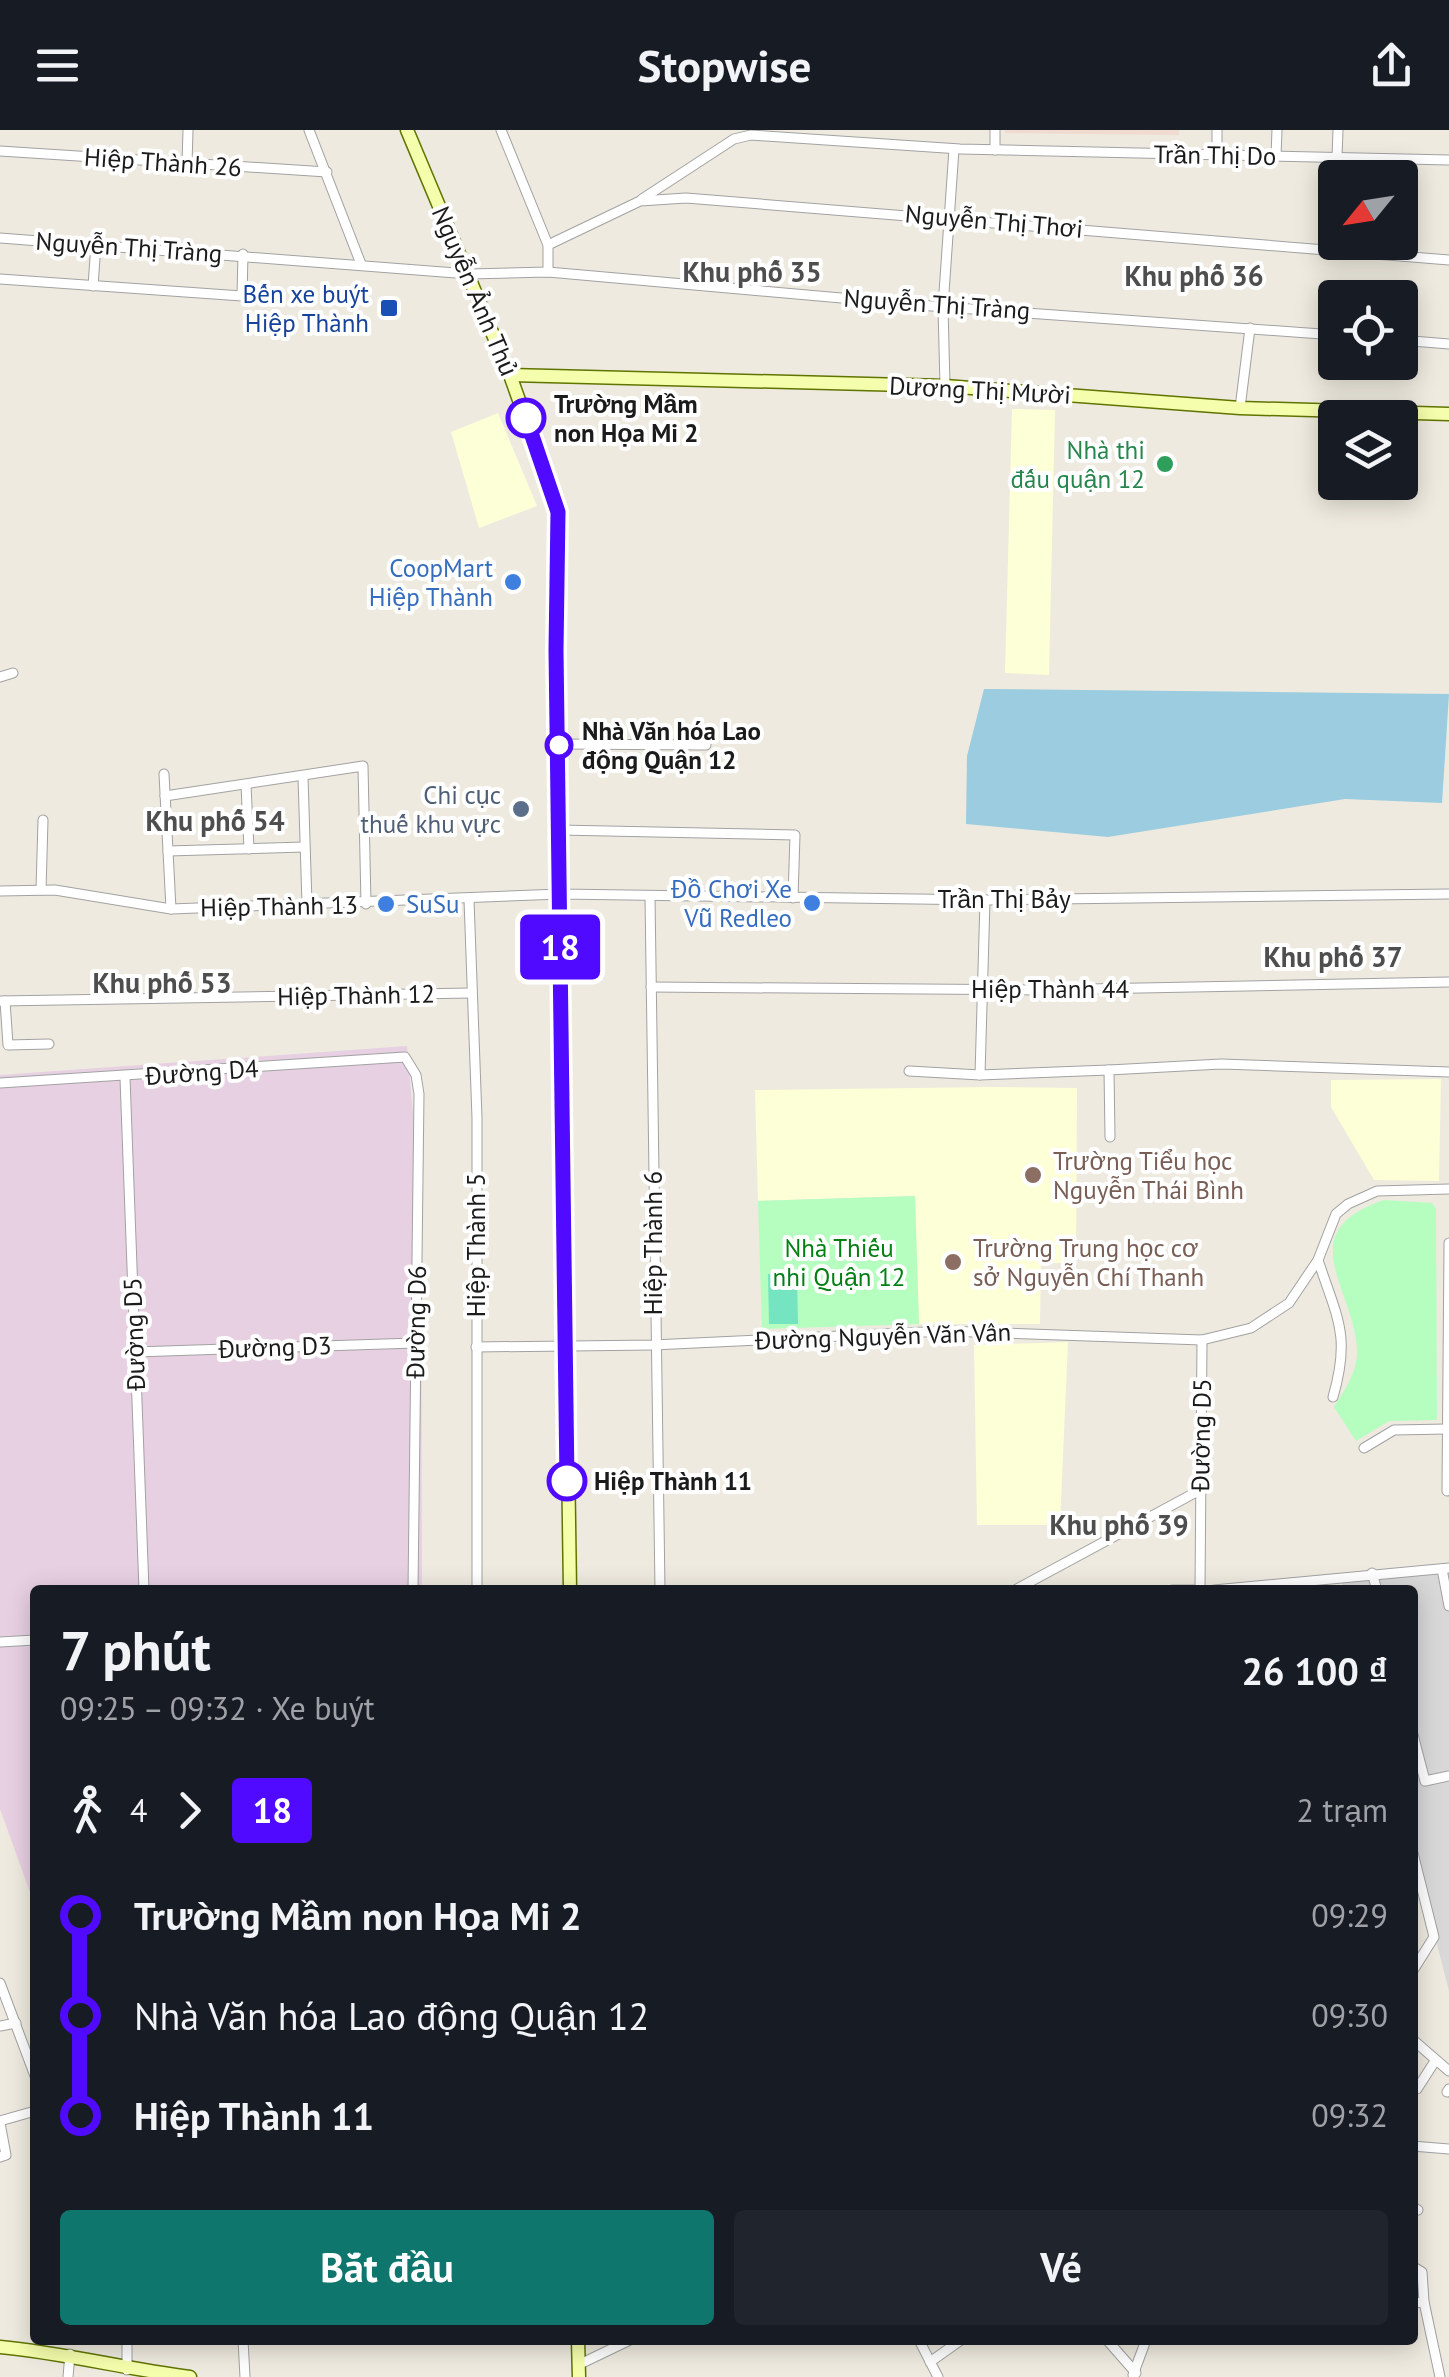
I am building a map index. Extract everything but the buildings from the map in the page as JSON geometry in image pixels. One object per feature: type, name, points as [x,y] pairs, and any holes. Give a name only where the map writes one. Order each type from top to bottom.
[{"type":"main road","name":"Nguyễn Ảnh Thủ","points":[[407,130],[510,375],[558,512],[564,1347],[570,1585]]},
{"type":"main road","name":"Dương Thị Mười","points":[[510,375],[945,386],[1240,408],[1449,414]]},
{"type":"main road","points":[[578,2345],[578,2371]]},
{"type":"main road","points":[[0,2347],[70,2354],[118,2371],[190,2377]]},
{"type":"street","points":[[187,164],[188,130]]},
{"type":"street","points":[[309,130],[361,264]]},
{"type":"street","points":[[501,130],[548,245],[548,272]]},
{"type":"street","points":[[995,150],[996,130]]},
{"type":"street","points":[[1216,130],[1216,155]]},
{"type":"street","points":[[1276,156],[1278,130]]},
{"type":"street","points":[[1338,130],[1338,158]]},
{"type":"street","name":"Trần Thị Do","points":[[640,201],[734,139],[751,135],[954,149],[1449,160]]},
{"type":"street","points":[[945,386],[943,307],[954,149]]},
{"type":"street","name":"Hiệp Thành 26","points":[[0,151],[327,172]]},
{"type":"street","name":"Nguyễn Thị Thơi","points":[[548,245],[640,201],[734,200],[1449,260]]},
{"type":"street","name":"Nguyễn Thị Tràng","points":[[0,238],[469,274],[548,272],[943,307],[1318,334]]},
{"type":"street","points":[[93,286],[96,244]]},
{"type":"street","points":[[0,280],[242,296],[243,254]]},
{"type":"street","points":[[1240,408],[1250,328]]},
{"type":"street","points":[[1418,341],[1449,344]]},
{"type":"street","points":[[0,677],[13,674]]},
{"type":"street","points":[[559,744],[706,745]]},
{"type":"street","points":[[165,796],[363,766],[366,904]]},
{"type":"street","points":[[164,774],[171,908]]},
{"type":"street","points":[[303,777],[306,904]]},
{"type":"street","points":[[246,785],[249,849]]},
{"type":"street","points":[[41,890],[43,820]]},
{"type":"street","points":[[560,830],[796,835],[794,898]]},
{"type":"street","points":[[168,851],[304,847]]},
{"type":"street","name":"Hiệp Thành 13","points":[[0,891],[41,890],[171,908],[366,904],[560,894]]},
{"type":"street","name":"Trần Thị Bảy","points":[[560,894],[985,900],[1449,894]]},
{"type":"street","name":"Hiệp Thành 6","points":[[650,897],[653,1344],[660,1585]]},
{"type":"street","name":"Hiệp Thành 5","points":[[469,900],[477,1118],[477,1585]]},
{"type":"street","points":[[980,1075],[985,900]]},
{"type":"street","name":"Hiệp Thành 44","points":[[651,987],[982,990],[1449,982]]},
{"type":"street","name":"Hiệp Thành 12","points":[[2,1001],[472,992]]},
{"type":"street","points":[[2,1001],[7,1044],[50,1044]]},
{"type":"street","name":"Đường D4","points":[[0,1084],[405,1057]]},
{"type":"street","name":"Đường D6","points":[[405,1057],[416,1076],[418,1094],[413,1585]]},
{"type":"street","points":[[909,1071],[980,1075],[1221,1064],[1449,1072]]},
{"type":"street","points":[[1109,1070],[1110,1137]]},
{"type":"street","name":"Đường D5","points":[[124,1078],[144,1585]]},
{"type":"street","name":"Đường Nguyễn Văn Vân","points":[[476,1347],[945,1332],[1202,1340],[1250,1328],[1273,1316],[1305,1284],[1336,1214],[1360,1197],[1377,1191],[1449,1189]]},
{"type":"street","points":[[1447,1491],[1449,1243]]},
{"type":"street","points":[[1318,1260],[1342,1338],[1344,1358],[1333,1397]]},
{"type":"street","name":"Đường D5","points":[[1198,1585],[1202,1340]]},
{"type":"street","name":"Đường D3","points":[[135,1352],[415,1343]]},
{"type":"street","points":[[1364,1448],[1394,1430],[1447,1429]]},
{"type":"street","points":[[1023,1585],[1200,1490]]},
{"type":"street","points":[[1260,1585],[1446,1569],[1449,1606]]},
{"type":"street","points":[[1372,1573],[1375,1585]]},
{"type":"street","points":[[0,1642],[30,1640]]},
{"type":"street","points":[[1418,1754],[1425,1781],[1449,1776]]},
{"type":"street","points":[[1418,1873],[1434,1937],[1418,1962]]},
{"type":"street","points":[[1,1987],[30,2062]]},
{"type":"street","points":[[0,2026],[16,2022]]},
{"type":"street","points":[[1418,2045],[1449,2071]]},
{"type":"street","points":[[1418,2087],[1435,2061]]},
{"type":"street","points":[[0,2157],[6,2155],[0,2122],[30,2113]]},
{"type":"street","points":[[1418,2147],[1449,2150]]},
{"type":"street","points":[[1418,2270],[1422,2272],[1418,2303],[1440,2377]]},
{"type":"street","points":[[118,2371],[126,2345]]},
{"type":"street","points":[[243,2345],[245,2377]]},
{"type":"street","points":[[578,2371],[622,2345]]},
{"type":"street","points":[[924,2345],[938,2377]]},
{"type":"street","points":[[930,2362],[954,2345]]},
{"type":"street","points":[[1111,2345],[1134,2375]]},
{"type":"street","points":[[1134,2375],[1144,2345]]},
{"type":"street","points":[[68,2377],[70,2354]]},
{"type":"shaded area","points":[[1179,130],[1179,135],[1005,133]]},
{"type":"shaded area","points":[[1012,409],[1055,410],[1049,675],[1005,673]]},
{"type":"shaded area","name":"Trường Mầm non Họa Mi 2","points":[[498,413],[537,506],[479,528],[451,432]]},
{"type":"shaded area","points":[[407,1046],[421,1202],[422,1585],[30,1585],[30,1892],[0,1809],[0,1075]]},
{"type":"shaded area","points":[[1441,1079],[1439,1181],[1374,1180],[1331,1107],[1331,1080]]},
{"type":"shaded area","name":"Trường Trung học cơ sở Nguyễn Chí Thanh","points":[[1077,1088],[1076,1263],[1041,1263],[1040,1324],[919,1324],[914,1196],[758,1201],[755,1090]]},
{"type":"shaded area","points":[[1068,1342],[1060,1525],[977,1525],[974,1345]]},
{"type":"shaded area","points":[[1449,1570],[1449,1991],[1418,1870],[1418,1585],[1343,1585],[1342,1581]]},
{"type":"green space","name":"Nhà Thiếu nhi Quận 12","points":[[915,1196],[919,1324],[762,1329],[758,1201]]},
{"type":"green space","points":[[1384,1200],[1432,1203],[1436,1209],[1437,1420],[1389,1421],[1356,1441],[1334,1407],[1353,1373],[1357,1350],[1354,1327],[1334,1264],[1333,1245],[1339,1228],[1355,1213]]},
{"type":"green space","points":[[768,1274],[797,1274],[798,1324],[769,1324]]},
{"type":"water","points":[[984,689],[1449,694],[1442,803],[1345,799],[1108,837],[966,824],[967,756]]},
{"type":"bus line","name":"18","points":[[526,418],[559,524],[556,650],[567,1481]]},
{"type":"place","name":"Bến xe buýt Hiệp Thành","points":[[389,308]]},
{"type":"place","name":"Trường Mầm non Họa Mi 2","points":[[526,418]]},
{"type":"place","name":"Nhà thi đấu quận 12","points":[[1165,464]]},
{"type":"place","name":"CoopMart Hiệp Thành","points":[[513,582]]},
{"type":"place","name":"Nhà Văn hóa Lao động Quận 12","points":[[559,745]]},
{"type":"place","name":"Chi cục thuế khu vực","points":[[521,809]]},
{"type":"place","name":"Đồ Chơi Xe Vũ Redleo","points":[[812,903]]},
{"type":"place","name":"SuSu","points":[[386,904]]},
{"type":"place","name":"Trường Tiểu học Nguyễn Thái Bình","points":[[1033,1175]]},
{"type":"place","name":"Trường Trung học cơ sở Nguyễn Chí Thanh","points":[[953,1262]]},
{"type":"place","name":"Hiệp Thành 11","points":[[567,1481]]},
{"type":"district","name":"Khu phố 35","points":[[752,272]]},
{"type":"district","name":"Khu phố 36","points":[[1194,276]]},
{"type":"district","name":"Khu phố 54","points":[[215,821]]},
{"type":"district","name":"Khu phố 37","points":[[1333,957]]},
{"type":"district","name":"Khu phố 53","points":[[162,983]]},
{"type":"district","name":"Khu phố 39","points":[[1119,1525]]}]
